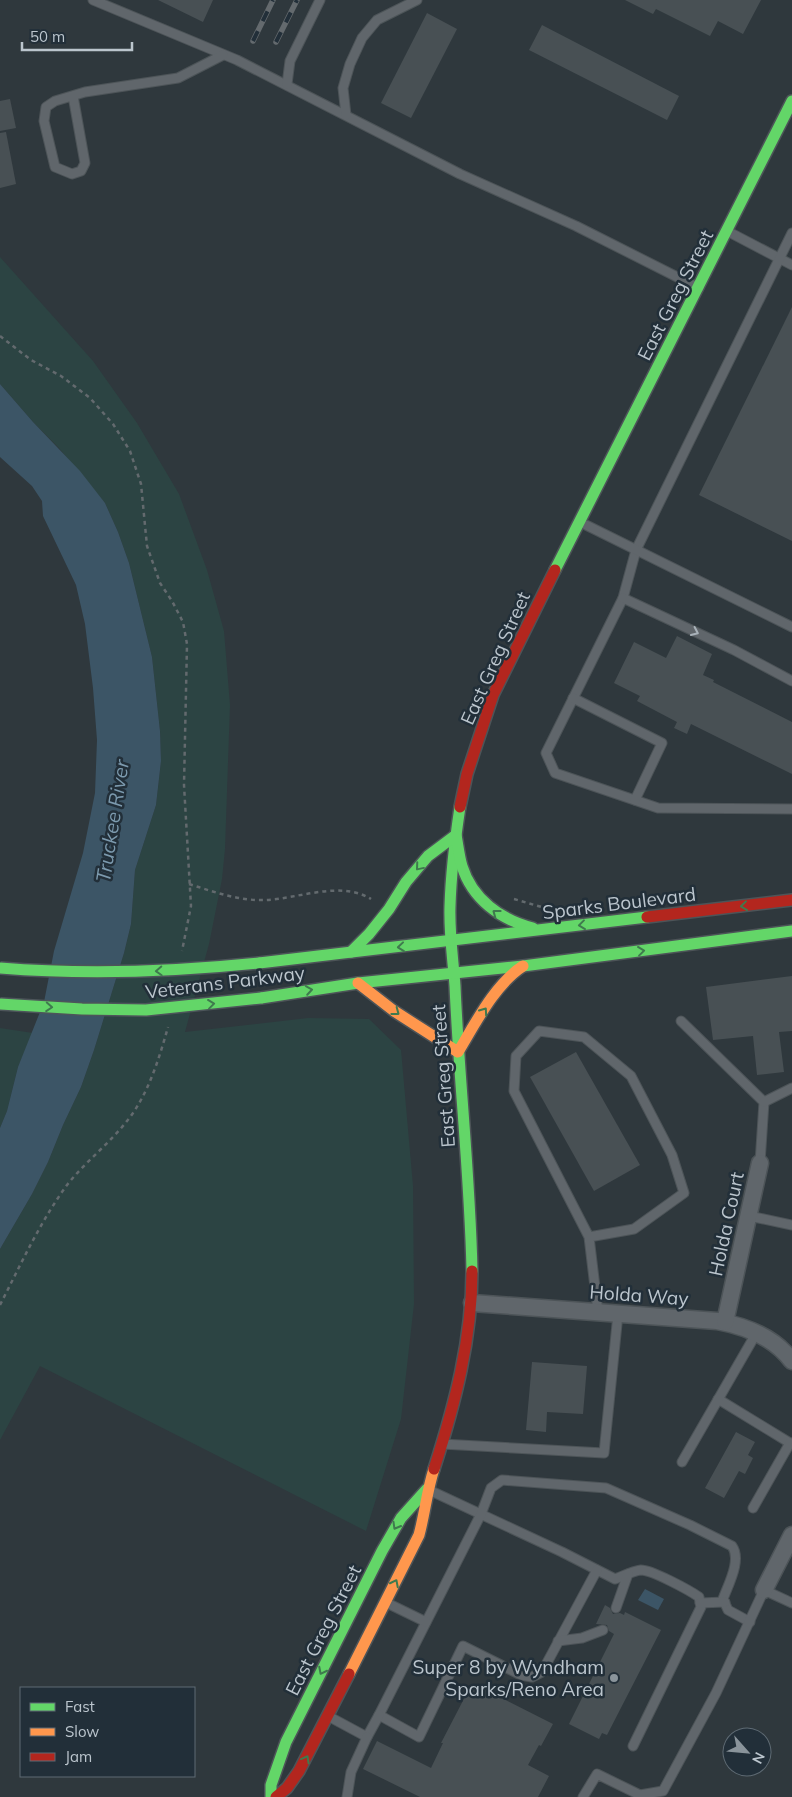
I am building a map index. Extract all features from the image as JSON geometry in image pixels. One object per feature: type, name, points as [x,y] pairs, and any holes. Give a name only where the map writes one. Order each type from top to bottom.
[{"type":"main road","name":"East Greg Street","points":[[276,1797],[283,1792],[298,1774],[419,1535],[427,1489],[461,1376],[472,1303],[471,1222],[454,972],[450,940],[450,906],[456,835],[467,774],[493,695],[558,562],[699,288],[792,101]]},
{"type":"main road","points":[[351,952],[369,934],[389,909],[406,882],[428,856],[456,835],[462,869],[474,892],[501,917],[518,925],[541,930]]},
{"type":"main road","name":"Sparks Boulevard","points":[[450,940],[792,900]]},
{"type":"main road","points":[[454,972],[523,966],[792,931]]},
{"type":"main road","name":"Veterans Parkway","points":[[0,968],[81,973],[213,968],[450,940]]},
{"type":"main road","points":[[358,983],[378,1001],[394,1009],[406,1019],[458,1052],[481,1014],[511,974],[523,966]]},
{"type":"main road","name":"Veterans Parkway","points":[[0,1004],[82,1009],[146,1010],[261,998],[358,983],[454,972]]},
{"type":"main road","name":"East Greg Street","points":[[271,1797],[271,1785],[286,1742],[382,1551],[397,1523],[409,1506],[427,1489]]},
{"type":"street","name":"Holda Court","points":[[725,1322],[760,1163]]},
{"type":"street","name":"Holda Way","points":[[472,1303],[737,1324],[757,1332],[792,1361]]},
{"type":"street","points":[[764,1590],[792,1535]]},
{"type":"lane","points":[[93,0],[238,60],[460,174],[576,226],[699,288]]},
{"type":"lane","points":[[287,84],[290,61],[320,0]]},
{"type":"lane","points":[[346,115],[344,88],[350,64],[362,38],[377,20],[417,0]]},
{"type":"lane","points":[[73,96],[85,163],[81,171],[72,174],[55,167],[44,121],[46,107],[55,101],[85,92],[178,78],[222,55]]},
{"type":"lane","points":[[727,231],[792,265]]},
{"type":"lane","points":[[792,233],[636,550],[623,598],[546,752],[555,773],[658,808],[792,809]]},
{"type":"lane","points":[[586,525],[792,627]]},
{"type":"lane","points":[[623,598],[734,650],[792,681]]},
{"type":"lane","points":[[573,698],[662,743],[635,800]]},
{"type":"lane","points":[[681,1021],[764,1102],[760,1163]]},
{"type":"lane","points":[[589,1238],[634,1230],[684,1193],[672,1156],[630,1076],[584,1037],[539,1031],[516,1056],[514,1091],[589,1238],[598,1312]]},
{"type":"lane","points":[[764,1102],[792,1088]]},
{"type":"lane","points":[[748,1216],[792,1225]]},
{"type":"lane","points":[[442,1444],[604,1454],[618,1314]]},
{"type":"lane","points":[[682,1462],[757,1332]]},
{"type":"lane","points":[[718,1399],[791,1443],[753,1508]]},
{"type":"lane","points":[[349,1796],[351,1772],[367,1737],[481,1514],[491,1488],[502,1480],[606,1488],[690,1525],[732,1546],[736,1557],[723,1599],[728,1610],[750,1622]]},
{"type":"lane","points":[[427,1489],[615,1579],[642,1570],[691,1591],[699,1597],[701,1607],[633,1746]]},
{"type":"lane","points":[[379,1715],[419,1737],[463,1646],[521,1675],[532,1677],[542,1672],[597,1570]]},
{"type":"lane","points":[[616,1608],[628,1574]]},
{"type":"lane","points":[[583,1797],[597,1774],[640,1796],[663,1791],[716,1693],[764,1590],[792,1603]]},
{"type":"lane","points":[[385,1602],[426,1622]]},
{"type":"lane","points":[[700,1603],[725,1602]]},
{"type":"lane","points":[[558,1641],[582,1638],[603,1630]]},
{"type":"lane","points":[[328,1716],[367,1737]]},
{"type":"path","points":[[0,336],[31,360],[61,376],[90,398],[113,424],[130,451],[141,484],[148,546],[160,583],[172,600],[183,622],[187,644],[184,785],[191,906],[180,958]]},
{"type":"path","points":[[190,884],[245,899],[265,900],[334,891],[351,891],[375,901]]},
{"type":"path","points":[[0,1305],[48,1212],[68,1184],[123,1126],[137,1104],[153,1072],[169,1023]]},
{"type":"green space","points":[[0,257],[93,361],[137,423],[179,494],[207,570],[224,631],[230,705],[225,849],[222,879],[209,944],[185,1032],[308,1018],[369,1019],[401,1050],[413,1186],[414,1304],[401,1419],[366,1531],[40,1366],[0,1440],[0,1249],[48,1162],[81,1087],[94,1050],[131,924],[135,870],[156,805],[161,761],[160,731],[152,657],[129,563],[118,532],[105,503],[58,447],[0,384]]},
{"type":"green space","points":[[0,1028],[33,1033],[18,1067],[7,1111],[0,1128]]},
{"type":"water","name":"Truckee River","points":[[0,384],[80,471],[105,503],[118,532],[129,563],[152,657],[160,731],[161,761],[156,805],[135,870],[131,924],[94,1050],[81,1087],[48,1162],[0,1249],[0,1128],[7,1111],[18,1067],[44,1002],[54,951],[83,853],[95,793],[97,740],[85,624],[76,585],[43,516],[42,501],[32,486],[0,457]]},
{"type":"water","points":[[645,1589],[664,1599],[658,1610],[638,1600]]},
{"type":"building","points":[[158,0],[213,0],[203,22]]},
{"type":"building","points":[[625,0],[761,0],[743,34],[718,21],[710,36],[656,9],[653,14]]},
{"type":"building","points":[[427,13],[457,29],[411,118],[381,103]]},
{"type":"building","points":[[542,25],[679,96],[667,120],[529,50]]},
{"type":"building","points":[[10,99],[16,128],[0,131],[0,101]]},
{"type":"building","points":[[6,132],[16,184],[0,188],[0,133]]},
{"type":"building","points":[[792,307],[792,541],[699,495]]},
{"type":"building","points":[[677,636],[712,654],[703,675],[714,680],[713,682],[792,722],[792,774],[691,724],[687,734],[674,728],[677,722],[637,701],[640,696],[614,683],[634,642],[666,658]]},
{"type":"building","points":[[792,976],[792,1031],[779,1032],[784,1072],[757,1075],[753,1036],[713,1040],[706,987]]},
{"type":"building","points":[[576,1052],[640,1165],[594,1191],[530,1077]]},
{"type":"building","points":[[532,1362],[587,1366],[583,1414],[547,1412],[546,1432],[526,1430]]},
{"type":"building","points":[[736,1432],[755,1442],[748,1455],[753,1458],[745,1474],[739,1471],[724,1498],[705,1488]]},
{"type":"building","name":"Super 8 by Wyndham Sparks/Reno Area","points":[[605,1605],[610,1608],[613,1614],[620,1613],[624,1615],[625,1612],[661,1630],[607,1735],[602,1733],[599,1739],[569,1724],[614,1634],[609,1631],[607,1625],[596,1624]]},
{"type":"building","points":[[474,1684],[553,1724],[528,1765],[549,1776],[538,1797],[420,1797],[363,1769],[377,1741],[431,1768],[443,1743],[441,1743],[468,1691],[471,1692]]},
{"type":"railway","points":[[253,41],[273,0]]},
{"type":"railway","points":[[276,42],[297,0]]},
{"type":"traffic: fast","points":[[555,570],[792,101]]},
{"type":"traffic: fast","points":[[460,807],[452,869],[450,926],[469,1199],[472,1271]]},
{"type":"traffic: fast","points":[[351,952],[369,934],[389,909],[406,882],[428,856],[456,835],[462,866],[467,878],[480,898],[499,914],[533,928]]},
{"type":"traffic: fast","points":[[259,963],[647,917]]},
{"type":"traffic: fast","points":[[261,998],[358,983],[523,966],[792,931]]},
{"type":"traffic: fast","points":[[0,968],[130,972],[259,963]]},
{"type":"traffic: fast","points":[[0,1004],[82,1009],[146,1010],[261,998]]},
{"type":"traffic: fast","points":[[271,1797],[271,1785],[286,1742],[382,1551],[401,1518],[427,1489]]},
{"type":"traffic: slow","points":[[358,983],[394,1011],[458,1052],[479,1017],[503,983],[523,966]]},
{"type":"traffic: slow","points":[[349,1674],[419,1535],[434,1469]]},
{"type":"traffic: jam","points":[[460,807],[467,774],[493,695],[555,570]]},
{"type":"traffic: jam","points":[[647,917],[792,900]]},
{"type":"traffic: jam","points":[[434,1469],[449,1420],[466,1346],[472,1271]]},
{"type":"traffic: jam","points":[[276,1797],[287,1788],[299,1771],[349,1674]]},
{"type":"place","name":"Super 8 by Wyndham Sparks/Reno Area","points":[[614,1678]]}]
